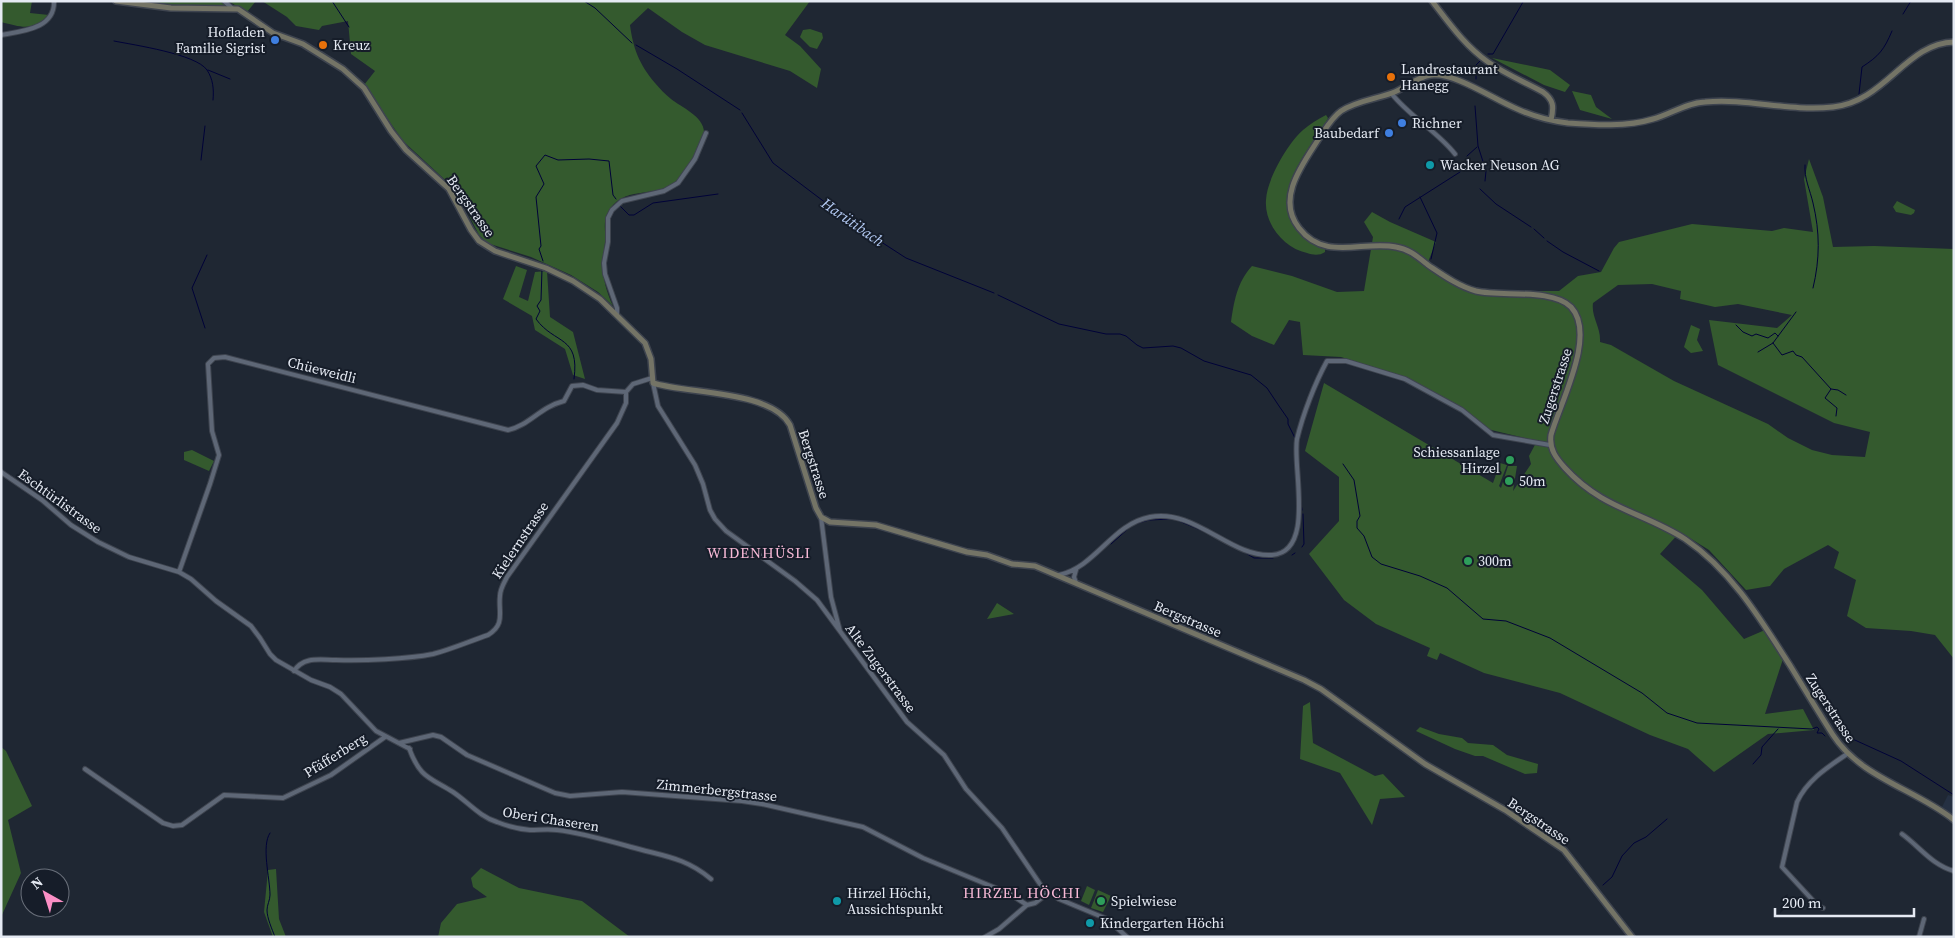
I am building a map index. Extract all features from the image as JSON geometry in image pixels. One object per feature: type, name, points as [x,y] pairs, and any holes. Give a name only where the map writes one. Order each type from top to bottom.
[{"type":"main road","name":"Bergstrasse","points":[[116,1],[171,8],[233,9],[244,12],[273,34],[303,44],[336,64],[356,80],[406,150],[449,189],[471,230],[484,245],[495,251],[533,263],[573,281],[592,293],[617,314],[645,343],[651,359],[652,381],[729,395],[770,408],[782,415],[790,425],[816,508],[821,517],[836,523],[876,525],[967,552],[987,555],[1012,564],[1035,566],[1304,680],[1321,689],[1425,764],[1504,810],[1564,850],[1632,937]]},
{"type":"main road","points":[[1432,1],[1458,34],[1479,55],[1499,69],[1546,94],[1553,105],[1551,120]]},
{"type":"main road","name":"Zugerstrasse","points":[[1954,42],[1936,44],[1923,50],[1872,93],[1856,102],[1839,107],[1802,109],[1711,101],[1693,104],[1659,117],[1639,122],[1584,123],[1551,120],[1513,108],[1452,78],[1443,75],[1425,76],[1391,93],[1353,105],[1340,112],[1332,120],[1299,170],[1292,186],[1290,202],[1294,222],[1307,237],[1326,247],[1342,249],[1391,246],[1402,248],[1468,288],[1493,294],[1538,296],[1559,300],[1570,307],[1577,317],[1580,328],[1580,344],[1553,426],[1550,445],[1558,460],[1587,489],[1621,509],[1684,539],[1701,552],[1736,586],[1760,616],[1833,735],[1847,754],[1860,765],[1923,799],[1954,820]]},
{"type":"street","points":[[1,35],[28,30],[42,25],[53,13],[54,1]]},
{"type":"street","points":[[224,1],[233,9]]},
{"type":"street","points":[[1391,93],[1401,105],[1447,143],[1455,154]]},
{"type":"street","points":[[617,314],[617,308],[605,274],[604,263],[608,242],[608,218],[612,210],[622,201],[664,191],[678,183],[695,159],[706,133]]},
{"type":"street","name":"Chüeweidli","points":[[179,572],[210,484],[218,455],[212,431],[208,386],[208,364],[214,358],[225,357],[508,430],[519,427],[551,404],[564,401],[572,386],[583,385],[597,390],[626,392]]},
{"type":"street","points":[[1059,576],[1076,570],[1128,525],[1152,517],[1168,516],[1184,520],[1251,552],[1271,555],[1286,550],[1296,535],[1299,523],[1296,457],[1298,438],[1318,380],[1327,361],[1346,361],[1404,379],[1462,410],[1493,435],[1550,445]]},
{"type":"street","points":[[626,392],[633,384],[652,381]]},
{"type":"street","name":"Alte Zugerstrasse","points":[[652,381],[658,406],[697,470],[710,510],[715,519],[726,530],[795,581],[817,600],[906,722],[944,755],[966,789],[1002,828],[1037,881],[1048,893],[1108,919],[1127,937]]},
{"type":"street","name":"Kielernstrasse","points":[[294,671],[300,662],[312,659],[358,660],[421,656],[488,635],[495,630],[500,618],[500,593],[507,577],[617,424],[626,403],[626,392]]},
{"type":"street","name":"Eschtürlistrasse","points":[[1,472],[42,500],[71,525],[98,542],[129,556],[179,572],[201,586],[216,601],[251,626],[270,654],[294,671],[341,694],[354,706],[368,724],[384,737],[410,749]]},
{"type":"street","points":[[821,517],[829,586],[840,631]]},
{"type":"street","points":[[1076,570],[1074,577],[1076,583]]},
{"type":"street","name":"Zimmerbergstrasse","points":[[399,743],[433,735],[441,737],[467,756],[517,778],[562,794],[588,795],[622,792],[742,801],[862,827],[923,858],[1010,894],[1027,905]]},
{"type":"street","name":"Pfäfferberg","points":[[85,769],[163,822],[173,826],[182,826],[224,795],[283,798],[331,775],[384,737]]},
{"type":"street","points":[[409,741],[410,749]]},
{"type":"street","name":"Oberi Chaseren","points":[[410,749],[416,764],[424,775],[461,798],[486,818],[495,822],[520,828],[556,830],[591,836],[660,853],[688,863],[711,879]]},
{"type":"street","points":[[1823,908],[1818,906],[1782,867],[1797,802],[1802,793],[1814,779],[1847,754]]},
{"type":"street","points":[[1902,834],[1920,847],[1933,862],[1954,871]]},
{"type":"street","points":[[985,937],[999,929],[1027,905],[1035,903],[1048,893]]},
{"type":"street","points":[[1920,937],[1924,919]]},
{"type":"shaded area","points":[[1948,795],[1954,797],[1954,816],[1942,807]]},
{"type":"green space","points":[[1,1],[32,1],[30,13],[49,15],[37,24],[27,27],[1,22]]},
{"type":"green space","points":[[137,1],[221,1],[226,6],[175,6]]},
{"type":"green space","points":[[228,1],[256,1],[247,12]]},
{"type":"green space","points":[[262,1],[810,1],[785,35],[800,46],[821,69],[817,88],[790,71],[705,45],[682,32],[648,8],[630,25],[635,48],[645,69],[667,95],[697,117],[701,122],[704,133],[699,147],[679,180],[658,190],[621,198],[607,214],[603,260],[607,290],[613,306],[598,292],[571,275],[531,257],[487,243],[479,235],[456,190],[403,141],[364,85],[375,71],[351,54],[348,21],[322,26],[319,30],[296,26],[287,17]]},
{"type":"green space","points":[[810,29],[822,33],[823,38],[817,49],[810,47],[800,37],[803,30]]},
{"type":"green space","points":[[1492,58],[1550,70],[1570,85],[1565,92],[1544,85]]},
{"type":"green space","points":[[1572,91],[1591,95],[1596,107],[1612,119],[1580,110]]},
{"type":"green space","points":[[1326,115],[1328,118],[1326,122],[1296,170],[1290,183],[1288,197],[1288,210],[1299,232],[1310,242],[1325,249],[1325,252],[1314,255],[1291,246],[1277,234],[1268,218],[1266,200],[1267,191],[1274,172],[1291,143],[1306,128]]},
{"type":"green space","points":[[1809,159],[1823,197],[1833,247],[1874,246],[1954,249],[1954,659],[1935,635],[1911,631],[1866,628],[1847,616],[1856,580],[1834,568],[1839,552],[1828,545],[1784,569],[1770,586],[1746,590],[1709,550],[1680,532],[1660,554],[1702,590],[1744,639],[1765,630],[1783,659],[1765,714],[1803,709],[1814,730],[1768,734],[1714,772],[1688,749],[1650,735],[1560,693],[1484,673],[1440,653],[1437,660],[1427,656],[1430,648],[1376,624],[1344,600],[1309,554],[1339,521],[1339,477],[1305,451],[1324,383],[1493,483],[1500,463],[1507,465],[1499,486],[1501,488],[1508,466],[1517,466],[1513,491],[1531,464],[1529,456],[1537,441],[1487,429],[1463,408],[1404,377],[1341,357],[1303,355],[1300,322],[1289,320],[1274,345],[1252,336],[1231,322],[1240,285],[1252,266],[1292,276],[1337,292],[1364,291],[1373,237],[1364,222],[1372,212],[1436,242],[1426,267],[1468,291],[1559,291],[1578,276],[1601,272],[1619,242],[1692,224],[1772,231],[1784,228],[1813,232],[1804,179]],"holes":[[[1652,284],[1681,291],[1680,299],[1715,307],[1738,304],[1792,315],[1777,328],[1709,320],[1718,365],[1834,423],[1870,432],[1865,457],[1832,455],[1812,450],[1788,438],[1768,424],[1674,381],[1611,345],[1600,342],[1593,313],[1593,303],[1618,285]]]},
{"type":"green space","points":[[1897,201],[1915,210],[1914,213],[1911,215],[1896,212],[1893,207]]},
{"type":"green space","points":[[516,266],[527,270],[519,297],[528,301],[535,272],[547,271],[550,317],[573,332],[585,379],[573,375],[565,349],[535,330],[532,316],[503,299]]},
{"type":"green space","points":[[1691,325],[1700,329],[1697,340],[1703,351],[1691,353],[1684,347]]},
{"type":"green space","points":[[192,450],[214,461],[209,471],[184,460],[184,452]]},
{"type":"green space","points":[[997,603],[1014,614],[987,619]]},
{"type":"green space","points":[[1310,702],[1313,743],[1375,776],[1383,774],[1405,797],[1380,799],[1372,825],[1340,773],[1300,759],[1303,706]]},
{"type":"green space","points":[[1420,727],[1439,734],[1462,738],[1468,743],[1493,745],[1507,755],[1538,764],[1537,773],[1525,774],[1483,756],[1475,756],[1455,749],[1416,731]]},
{"type":"green space","points":[[1,747],[6,751],[32,806],[8,820],[20,875],[1,917]]},
{"type":"green space","points":[[481,868],[519,888],[582,901],[630,937],[438,937],[441,923],[457,904],[487,897],[473,887],[471,878]]},
{"type":"green space","points":[[276,869],[279,919],[286,937],[273,937],[264,912],[268,870]]},
{"type":"green space","points":[[1087,886],[1095,890],[1089,905],[1081,901]]},
{"type":"green space","name":"Spielwiese","points":[[1098,890],[1111,896],[1103,912],[1091,908]]},
{"type":"waterway","points":[[332,1],[349,27]]},
{"type":"waterway","name":"Harütibach","points":[[584,1],[595,8],[632,43]]},
{"type":"waterway","points":[[1488,54],[1493,54],[1522,1]]},
{"type":"waterway","points":[[1903,14],[1911,1]]},
{"type":"waterway","points":[[1859,94],[1862,67],[1880,52],[1892,31]]},
{"type":"waterway","points":[[114,41],[164,51],[201,64],[211,77],[213,100]]},
{"type":"waterway","name":"Harütibach","points":[[636,45],[740,110]]},
{"type":"waterway","points":[[1476,79],[1476,65],[1480,61]]},
{"type":"waterway","points":[[208,70],[230,79]]},
{"type":"waterway","points":[[1475,106],[1478,146],[1486,171],[1485,181]]},
{"type":"waterway","name":"Harütibach","points":[[742,113],[773,163],[855,225],[906,258],[994,293]]},
{"type":"waterway","points":[[201,160],[205,126]]},
{"type":"waterway","points":[[1467,156],[1477,147]]},
{"type":"waterway","points":[[543,261],[539,249],[541,246],[536,197],[544,184],[536,166],[545,155],[558,160],[589,159],[609,161],[613,195],[616,199]]},
{"type":"waterway","points":[[1805,165],[1805,175],[1813,203],[1818,235],[1817,267],[1813,288]]},
{"type":"waterway","points":[[1399,219],[1405,207],[1460,172]]},
{"type":"waterway","points":[[1480,189],[1496,204],[1531,227]]},
{"type":"waterway","points":[[620,206],[629,215],[634,215],[653,203],[718,194]]},
{"type":"waterway","points":[[1420,197],[1437,233],[1431,259]]},
{"type":"waterway","points":[[1534,229],[1544,238]]},
{"type":"waterway","points":[[1547,241],[1563,252],[1599,271]]},
{"type":"waterway","points":[[205,328],[192,288],[207,255]]},
{"type":"waterway","points":[[542,269],[541,300],[537,306],[540,311],[536,319],[543,327],[570,348],[575,365],[574,379]]},
{"type":"waterway","points":[[998,295],[1059,324],[1106,334],[1120,334],[1143,348],[1173,346],[1181,348],[1204,361],[1251,375],[1267,388],[1288,419],[1288,424],[1295,438]]},
{"type":"waterway","points":[[1758,352],[1773,343],[1796,312]]},
{"type":"waterway","points":[[1736,325],[1743,332],[1752,336],[1756,334],[1768,338],[1775,333],[1778,336]]},
{"type":"waterway","points":[[1773,343],[1782,355],[1793,351],[1796,355],[1802,357],[1831,389],[1825,398],[1837,408],[1836,416]]},
{"type":"waterway","points":[[1831,389],[1838,390],[1846,395]]},
{"type":"waterway","points":[[1343,464],[1354,480],[1360,516],[1357,521],[1357,528],[1364,536],[1372,557],[1381,564],[1420,576],[1447,588],[1483,619],[1506,621],[1550,638],[1642,693],[1667,713],[1697,723],[1812,729],[1817,727],[1819,729],[1817,733],[1822,733],[1825,736]]},
{"type":"waterway","points":[[1301,503],[1302,510]]},
{"type":"waterway","points":[[1302,547],[1304,544],[1303,514]]},
{"type":"waterway","points":[[1135,524],[1149,520],[1171,519]]},
{"type":"waterway","points":[[1179,521],[1203,531]]},
{"type":"waterway","points":[[1111,544],[1130,527]]},
{"type":"waterway","points":[[1244,552],[1254,558],[1273,558]]},
{"type":"waterway","points":[[1753,764],[1761,755],[1762,747],[1778,729]]},
{"type":"waterway","points":[[1846,736],[1901,761],[1954,795]]},
{"type":"waterway","points":[[1603,885],[1612,877],[1622,856],[1634,843],[1646,837],[1667,819]]},
{"type":"waterway","points":[[270,833],[266,846],[270,895],[267,910],[275,937]]},
{"type":"place","name":"Hofladen Familie Sigrist","points":[[275,40]]},
{"type":"place","name":"Kreuz","points":[[323,45]]},
{"type":"place","name":"Landrestaurant Hanegg","points":[[1391,77]]},
{"type":"place","name":"Richner","points":[[1402,123]]},
{"type":"place","name":"Baubedarf","points":[[1389,133]]},
{"type":"place","name":"Wacker Neuson AG","points":[[1430,165]]},
{"type":"place","name":"Schiessanlage Hirzel","points":[[1510,460]]},
{"type":"place","name":"50m","points":[[1509,481]]},
{"type":"place","name":"300m","points":[[1468,561]]},
{"type":"place","name":"Hirzel Höchi, Aussichtspunkt","points":[[837,901]]},
{"type":"place","name":"Spielwiese","points":[[1101,901]]},
{"type":"place","name":"Kindergarten Höchi","points":[[1090,923]]},
{"type":"district","name":"WIDENHÜSLI","points":[[759,552]]},
{"type":"district","name":"HIRZEL HÖCHI","points":[[1022,892]]}]
